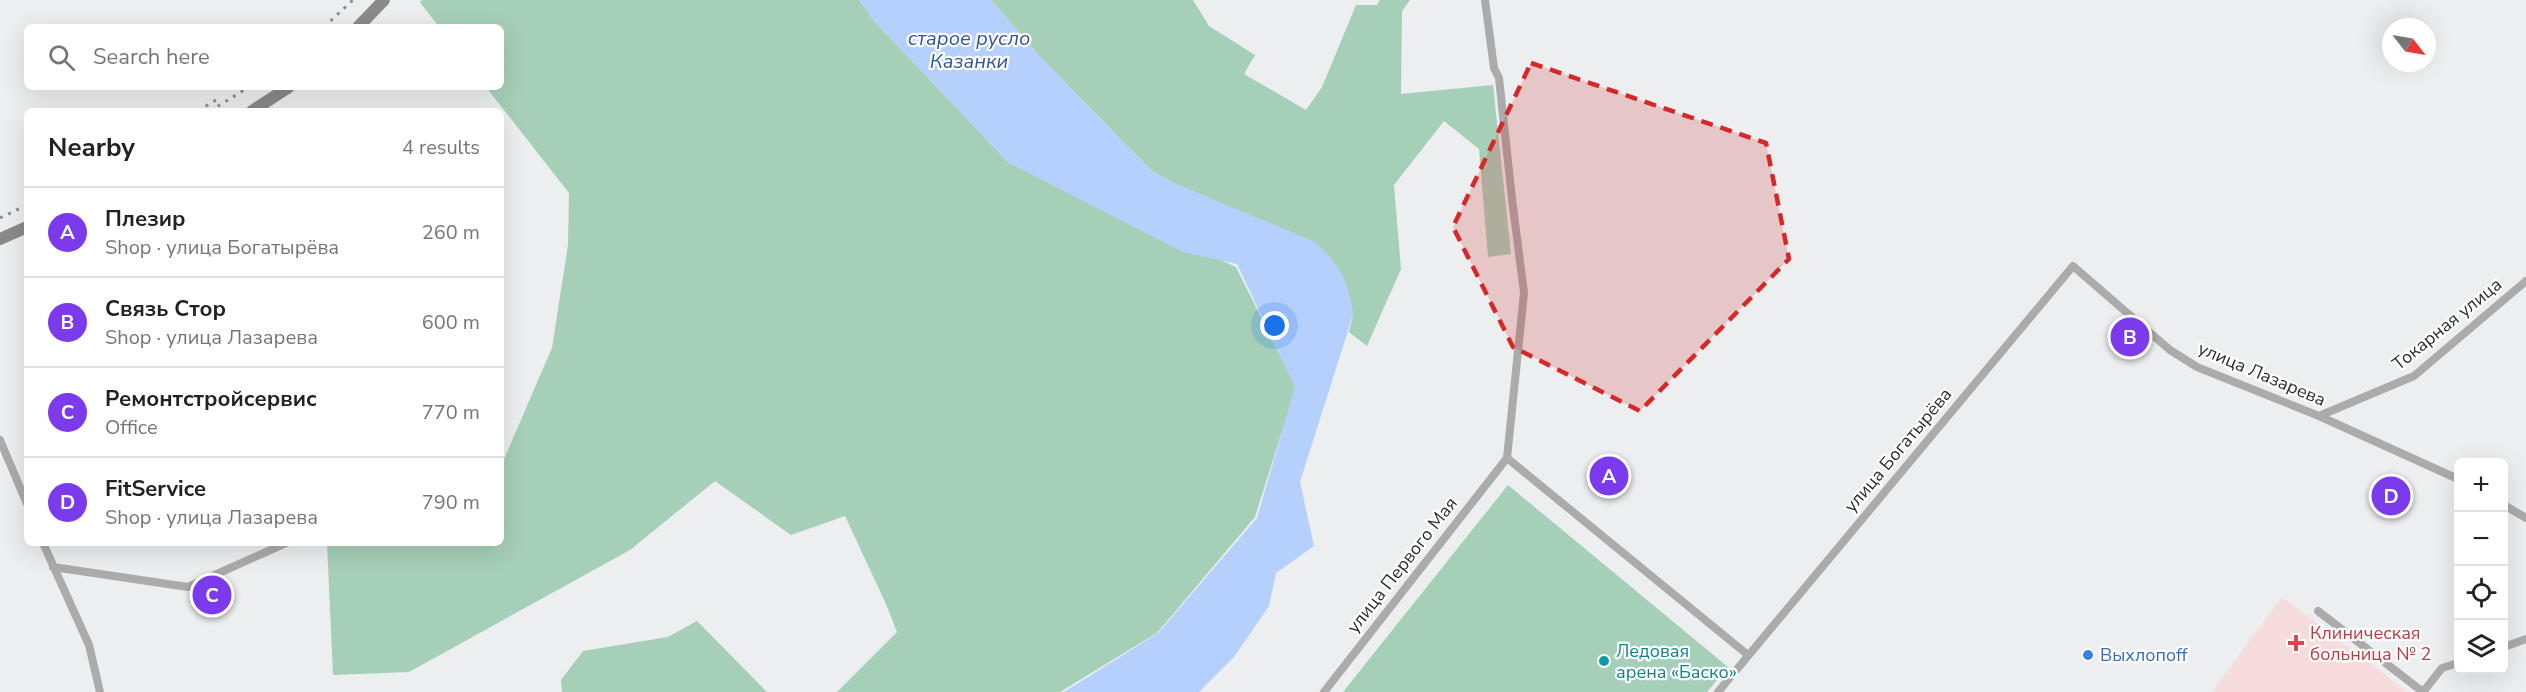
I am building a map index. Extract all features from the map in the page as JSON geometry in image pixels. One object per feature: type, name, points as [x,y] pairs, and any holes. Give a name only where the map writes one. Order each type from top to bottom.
[{"type":"main road","points":[[361,24],[384,0]]},
{"type":"main road","points":[[257,108],[284,90]]},
{"type":"main road","points":[[0,239],[24,228]]},
{"type":"street","points":[[1485,0],[1494,68],[1499,78],[1524,292],[1507,458],[1748,655]]},
{"type":"street","name":"улица Лазарева","points":[[2073,266],[2170,350],[2197,367],[2319,416],[2454,478]]},
{"type":"street","name":"улица Богатырёва","points":[[1718,692],[2073,266]]},
{"type":"street","name":"Токарная улица","points":[[2319,416],[2414,376],[2526,281]]},
{"type":"street","points":[[0,440],[24,497]]},
{"type":"street","name":"улица Первого Мая","points":[[1324,692],[1507,458]]},
{"type":"street","points":[[2508,507],[2526,518]]},
{"type":"street","points":[[44,546],[89,645],[100,692]]},
{"type":"street","points":[[53,567],[188,587],[279,546]]},
{"type":"street","points":[[2318,611],[2423,692],[2442,668],[2454,664]]},
{"type":"street","points":[[2508,645],[2526,639]]},
{"type":"highlighted area","points":[[1531,63],[1766,143],[1789,259],[1640,411],[1513,347],[1453,227]]},
{"type":"shaded area","name":"Клиническая больница № 2","points":[[2282,597],[2408,692],[2216,692],[2213,690]]},
{"type":"green space","points":[[422,0],[859,0],[875,22],[1009,163],[1236,267],[1296,387],[1255,517],[1157,633],[1060,692],[837,692],[897,632],[845,516],[791,535],[715,481],[630,550],[409,672],[333,675],[327,546],[504,546],[504,459],[552,348],[568,245],[569,193],[488,90],[504,90],[504,24],[437,24],[420,2]]},
{"type":"green space","points":[[991,0],[1193,0],[1209,26],[1255,55],[1244,74],[1306,110],[1322,87],[1356,5],[1377,5],[1380,0],[1410,0],[1402,11],[1401,94],[1493,85],[1511,254],[1488,257],[1479,149],[1444,121],[1394,185],[1401,269],[1367,346],[1349,332],[1353,315],[1172,182],[1152,171],[1041,58]]},
{"type":"green space","points":[[1508,485],[1728,667],[1707,692],[1343,692]]},
{"type":"green space","points":[[697,621],[767,692],[562,692],[561,680],[583,651],[668,637]]},
{"type":"water","name":"старое русло Казанки","points":[[859,0],[991,0],[1041,58],[1152,171],[1172,182],[1315,242],[1331,258],[1342,275],[1349,293],[1353,315],[1300,482],[1314,546],[1276,573],[1269,606],[1234,657],[1199,692],[1064,692],[1158,633],[1257,518],[1295,387],[1237,264],[1183,252],[1009,163],[875,22]]},
{"type":"railway","points":[[327,24],[353,0]]},
{"type":"railway","points":[[215,108],[244,90]]},
{"type":"railway","points":[[203,108],[216,100]]},
{"type":"railway","points":[[0,218],[24,206]]},
{"type":"place","name":"Связь Стор","points":[[2130,337]]},
{"type":"place","name":"Плезир","points":[[1609,476]]},
{"type":"place","name":"FitService","points":[[2391,496]]},
{"type":"place","name":"Ремонтстройсервис","points":[[212,595]]},
{"type":"place","name":"Клиническая больница № 2","points":[[2296,643]]},
{"type":"place","name":"Выхлопoff","points":[[2088,655]]},
{"type":"place","name":"Ледовая арена «Баско»","points":[[1604,661]]}]
